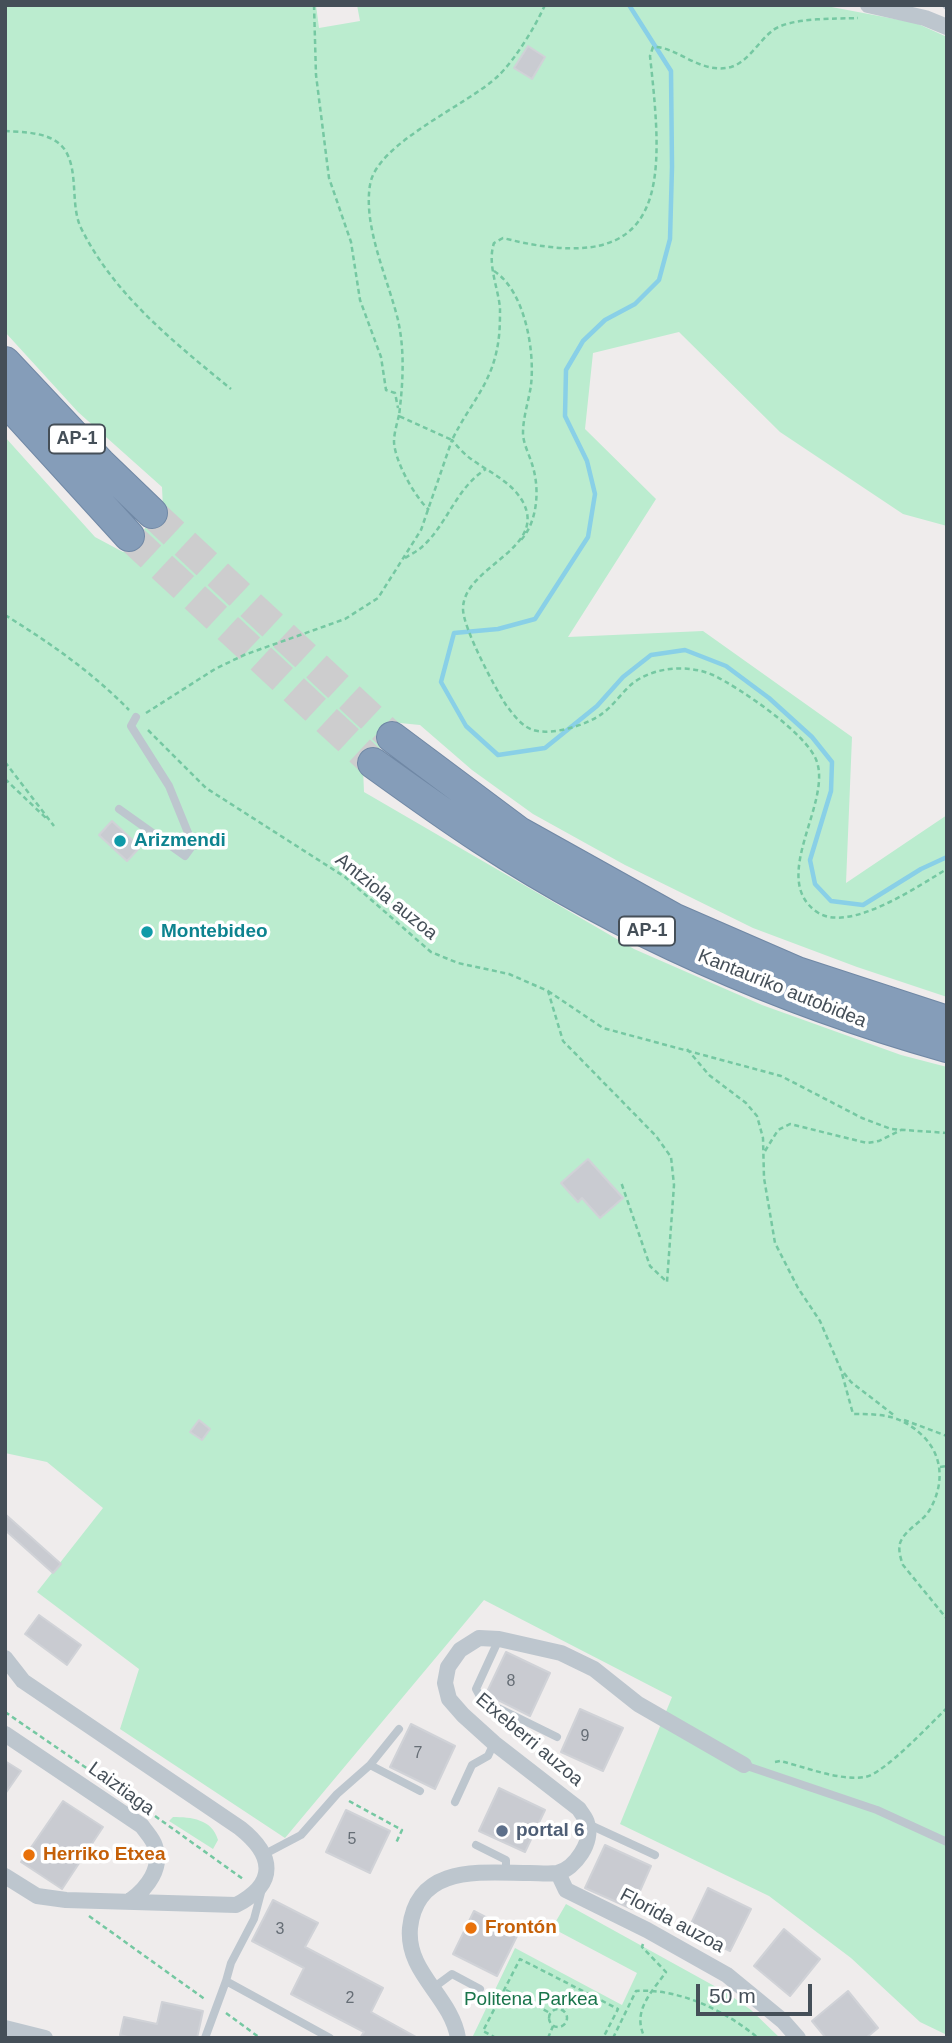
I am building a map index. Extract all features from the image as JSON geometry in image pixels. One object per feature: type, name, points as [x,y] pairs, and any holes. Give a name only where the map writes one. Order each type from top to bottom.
[{"type":"highway","name":"AP-1","points":[[5,362],[100,463],[152,513]]},
{"type":"highway","name":"AP-1","points":[[5,400],[129,536]]},
{"type":"highway","name":"Kantauriko autobidea","points":[[392,737],[520,832],[674,919],[797,972],[947,1021]]},
{"type":"highway","name":"Kantauriko autobidea","points":[[373,763],[483,840],[589,902],[707,961],[806,1002],[892,1032],[947,1047]]},
{"type":"street","points":[[873,6],[925,18],[947,27]]},
{"type":"street","name":"Etxeberri auzoa","points":[[588,1824],[579,1809],[494,1743],[449,1699],[445,1683],[448,1667],[460,1650],[479,1639],[499,1639],[561,1653],[594,1669],[638,1704],[751,1767]]},
{"type":"street","points":[[5,1658],[23,1681],[257,1841],[267,1868],[264,1882],[251,1897],[236,1905],[66,1900],[37,1896],[5,1876]]},
{"type":"street","name":"Laiztiaga","points":[[5,1734],[142,1826],[155,1845],[157,1860],[154,1873],[145,1889],[131,1900]]},
{"type":"street","points":[[458,2038],[447,2008],[413,1958],[410,1930],[412,1913],[420,1897],[449,1876],[467,1873],[558,1872],[576,1861],[586,1846],[588,1824]]},
{"type":"street","name":"Florida auzoa","points":[[558,1872],[566,1890],[647,1930],[727,1975],[783,2021],[798,2038]]},
{"type":"street","points":[[5,2028],[45,2038]]},
{"type":"lane","points":[[119,809],[185,856],[193,845],[169,786],[131,726],[136,717]]},
{"type":"lane","points":[[499,1639],[476,1689],[482,1700],[557,1737]]},
{"type":"lane","points":[[263,1855],[301,1835],[337,1794],[370,1765],[399,1729]]},
{"type":"lane","points":[[455,1801],[472,1765],[488,1756],[494,1743]]},
{"type":"lane","points":[[370,1765],[420,1791]]},
{"type":"lane","points":[[751,1767],[877,1810],[947,1842]]},
{"type":"lane","points":[[588,1824],[655,1855]]},
{"type":"lane","points":[[476,1845],[506,1860],[506,1873]]},
{"type":"lane","points":[[205,2038],[231,1963],[254,1919],[264,1882]]},
{"type":"lane","points":[[433,1988],[452,1973],[480,1989]]},
{"type":"lane","points":[[226,1981],[330,2038]]},
{"type":"path","points":[[314,5],[316,75],[329,178],[351,242],[360,300],[381,357],[386,390],[395,393],[399,416]]},
{"type":"path","points":[[429,510],[416,496],[396,453],[394,442],[403,386],[403,349],[372,226],[370,183],[375,171],[389,154],[423,126],[475,94],[501,74],[545,5]]},
{"type":"path","points":[[136,717],[154,710],[185,688],[244,655],[345,619],[378,598],[421,530],[452,440],[484,388],[494,365],[500,308],[491,254],[494,243],[503,238],[564,250],[598,247],[622,236],[641,221],[651,200],[656,175],[657,115],[650,56],[653,47],[660,47],[689,61],[711,67],[732,67],[773,29],[787,24],[877,16],[873,6]]},
{"type":"path","points":[[5,131],[31,132],[52,138],[64,149],[71,164],[80,225],[95,254],[143,311],[179,346],[231,389]]},
{"type":"path","points":[[494,270],[503,277],[519,304],[532,358],[531,387],[523,435],[536,476],[535,511],[528,532],[469,590],[463,611],[490,676],[506,704],[520,722],[532,730],[551,732],[575,726],[602,714],[633,683],[651,673],[683,667],[710,674],[747,694],[775,716],[814,754],[818,765],[817,791],[798,870],[801,894],[815,911],[834,918],[859,914],[917,888],[947,869]]},
{"type":"path","points":[[399,416],[452,440],[468,457],[517,492],[525,505],[528,524],[518,543]]},
{"type":"path","points":[[402,559],[430,539],[457,497],[486,469]]},
{"type":"path","name":"Antziola auzoa","points":[[5,615],[104,683],[206,789],[345,877],[430,952],[458,963],[509,974],[548,991],[603,1028],[780,1076],[862,1118],[891,1129],[902,1130]]},
{"type":"path","points":[[5,762],[54,826],[5,779]]},
{"type":"path","points":[[548,991],[563,1041],[656,1136],[671,1157],[674,1185],[667,1282],[650,1266],[621,1182]]},
{"type":"path","points":[[687,1049],[709,1075],[746,1103],[757,1116],[765,1154]]},
{"type":"path","points":[[947,1133],[902,1130],[879,1141],[867,1143],[789,1124],[778,1130],[767,1146],[764,1178],[775,1242],[798,1288],[820,1321],[841,1370],[853,1414],[897,1418],[947,1436]]},
{"type":"path","points":[[841,1370],[851,1382],[897,1418],[912,1426],[935,1450],[940,1467],[937,1489],[929,1511],[901,1539],[899,1555],[903,1565],[947,1619]]},
{"type":"path","points":[[940,1467],[947,1466]]},
{"type":"path","points":[[751,1767],[780,1761],[850,1777],[868,1777],[886,1765],[947,1708]]},
{"type":"path","points":[[337,1794],[402,1830],[396,1843]]},
{"type":"path","points":[[66,1900],[260,2038]]},
{"type":"path","points":[[645,2038],[640,2020],[645,1999],[666,1972],[642,1947],[647,1930]]},
{"type":"path","points":[[496,2038],[483,2031],[520,1959],[618,2009],[603,2038]]},
{"type":"path","points":[[562,2010],[573,1986]]},
{"type":"path","points":[[505,1989],[550,2013]]},
{"type":"path","points":[[613,2038],[636,1991],[654,1990],[717,2011],[741,2023],[758,2038]]},
{"type":"path","points":[[555,2009],[562,2010],[567,2021],[559,2028],[553,2026],[548,2018],[550,2013],[555,2009]]},
{"type":"path","points":[[548,2038],[553,2026]]},
{"type":"green space","points":[[5,5],[316,5],[319,28],[360,21],[357,5],[821,5],[916,23],[947,37],[947,526],[903,514],[780,432],[679,332],[593,353],[585,429],[656,499],[568,637],[703,631],[852,737],[846,883],[947,815],[947,997],[753,928],[625,865],[533,814],[472,770],[420,725],[400,723],[363,768],[364,792],[634,949],[762,1005],[901,1055],[947,1067],[947,2035],[920,2022],[851,1958],[769,1896],[620,1824],[672,1697],[484,1600],[285,1838],[120,1729],[139,1669],[37,1592],[103,1508],[47,1462],[5,1453],[5,437],[95,537],[123,552],[163,509],[162,487],[78,412],[5,332]]},
{"type":"green space","points":[[173,1817],[206,1823],[218,1840],[213,1849],[169,1821]]},
{"type":"green space","name":"Politena Parkea","points":[[566,1904],[727,1993],[751,2010],[780,2038],[472,2038],[515,1948],[622,2005],[637,1973],[552,1928]]},
{"type":"building","points":[[528,46],[545,57],[532,79],[514,68]]},
{"type":"building","name":"Arizmendi","points":[[112,821],[140,847],[127,861],[99,835]]},
{"type":"building","points":[[588,1159],[623,1198],[600,1218],[582,1198],[578,1202],[561,1183]]},
{"type":"building","points":[[199,1420],[210,1429],[202,1440],[190,1432]]},
{"type":"building","points":[[5,1514],[61,1564],[53,1573],[5,1530]]},
{"type":"building","points":[[39,1615],[81,1645],[67,1665],[25,1634]]},
{"type":"building","points":[[506,1652],[550,1673],[530,1716],[486,1694]]},
{"type":"building","points":[[580,1709],[623,1728],[603,1771],[561,1752]]},
{"type":"building","points":[[411,1724],[455,1746],[435,1789],[390,1767]]},
{"type":"building","points":[[5,1761],[21,1771],[5,1794]]},
{"type":"building","points":[[499,1788],[545,1810],[525,1852],[479,1831]]},
{"type":"building","points":[[63,1801],[103,1827],[62,1889],[21,1862]]},
{"type":"building","points":[[346,1810],[390,1831],[370,1873],[326,1852]]},
{"type":"building","points":[[605,1845],[651,1866],[632,1909],[585,1888]]},
{"type":"building","points":[[708,1888],[751,1909],[730,1951],[688,1930]]},
{"type":"building","points":[[273,1900],[318,1923],[305,1947],[383,1988],[371,2012],[418,2038],[360,2038],[364,2032],[291,1994],[304,1968],[252,1941]]},
{"type":"building","points":[[474,1911],[518,1934],[497,1976],[453,1954]]},
{"type":"building","points":[[784,1929],[820,1959],[790,1996],[754,1966]]},
{"type":"building","points":[[848,1991],[878,2028],[866,2038],[826,2038],[812,2021]]},
{"type":"building","points":[[162,2002],[203,2011],[197,2038],[132,2038],[120,2035],[124,2017],[157,2024]]},
{"type":"waterway","points":[[629,5],[671,71],[670,239],[659,280],[635,304],[605,320],[583,341],[566,370],[565,416],[587,461],[595,494],[588,537],[535,619],[498,629],[454,633],[441,682],[466,726],[498,755],[545,748],[597,706],[623,677],[651,655],[685,650],[726,666],[769,698],[812,737],[832,762],[831,791],[810,860],[815,884],[831,901],[863,905],[921,869],[947,857]]},
{"type":"tunnel","points":[[152,513],[392,737]]},
{"type":"tunnel","points":[[129,536],[373,763]]},
{"type":"place","name":"Arizmendi","points":[[120,841]]},
{"type":"place","name":"Montebideo","points":[[147,932]]},
{"type":"place","name":"portal 6","points":[[502,1831]]},
{"type":"place","name":"Herriko Etxea","points":[[29,1855]]},
{"type":"place","name":"Frontón","points":[[471,1928]]}]
